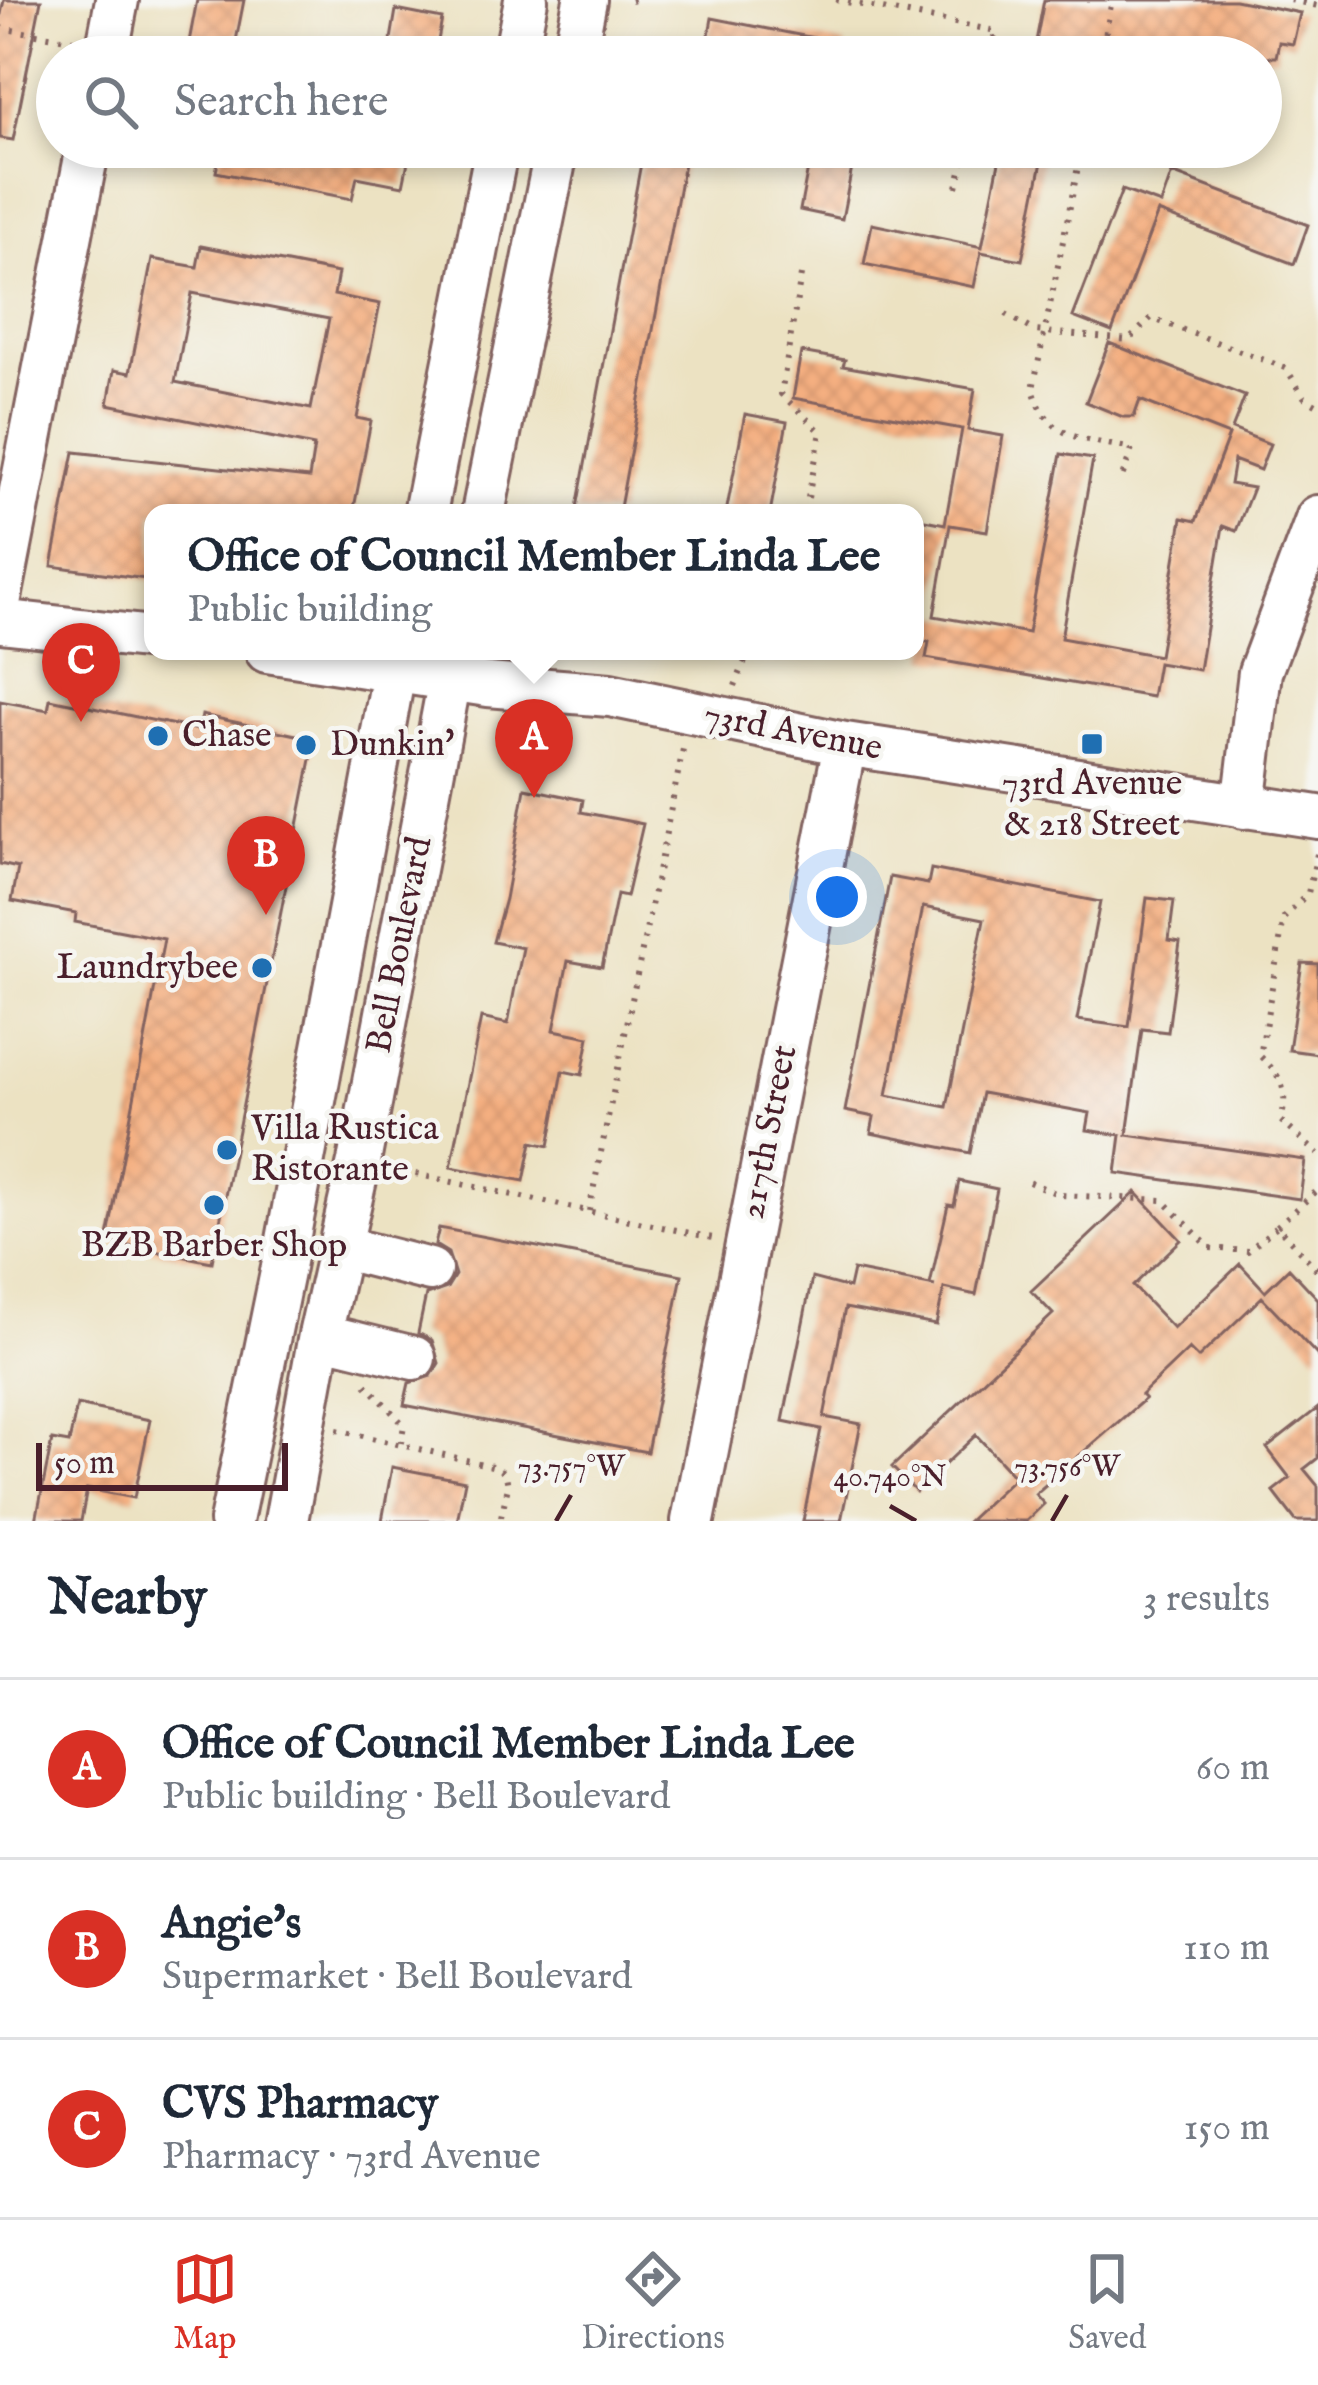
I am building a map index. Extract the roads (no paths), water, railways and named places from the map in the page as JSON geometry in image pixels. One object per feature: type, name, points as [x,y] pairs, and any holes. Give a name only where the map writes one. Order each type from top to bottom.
[{"type":"street","points":[[110,36],[117,0]]},
{"type":"street","points":[[519,36],[526,0]]},
{"type":"street","points":[[578,36],[585,0]]},
{"type":"street","points":[[0,598],[84,168]]},
{"type":"street","points":[[427,504],[493,168]]},
{"type":"street","points":[[485,504],[552,168]]},
{"type":"street","points":[[1244,807],[1260,672],[1318,517]]},
{"type":"street","points":[[0,621],[144,637]]},
{"type":"street","name":"73rd Avenue","points":[[396,660],[453,665],[844,744],[1318,817]]},
{"type":"street","name":"Bell Boulevard","points":[[231,1521],[396,660]]},
{"type":"street","name":"Bell Boulevard","points":[[286,1521],[453,665]]},
{"type":"street","name":"217th Street","points":[[693,1521],[844,744]]},
{"type":"street","points":[[340,1247],[430,1270]]},
{"type":"street","points":[[320,1334],[413,1358]]},
{"type":"place","name":"CVS Pharmacy","points":[[81,722]]},
{"type":"place","name":"Chase","points":[[158,736]]},
{"type":"place","name":"73rd Avenue & 218 Street","points":[[1092,744]]},
{"type":"place","name":"Dunkin'","points":[[306,745]]},
{"type":"place","name":"Office of Council Member Linda Lee","points":[[534,798]]},
{"type":"place","name":"Angie's","points":[[266,915]]},
{"type":"place","name":"Laundrybee","points":[[262,968]]},
{"type":"place","name":"Villa Rustica Ristorante","points":[[227,1150]]},
{"type":"place","name":"BZB Barber Shop","points":[[214,1205]]}]
